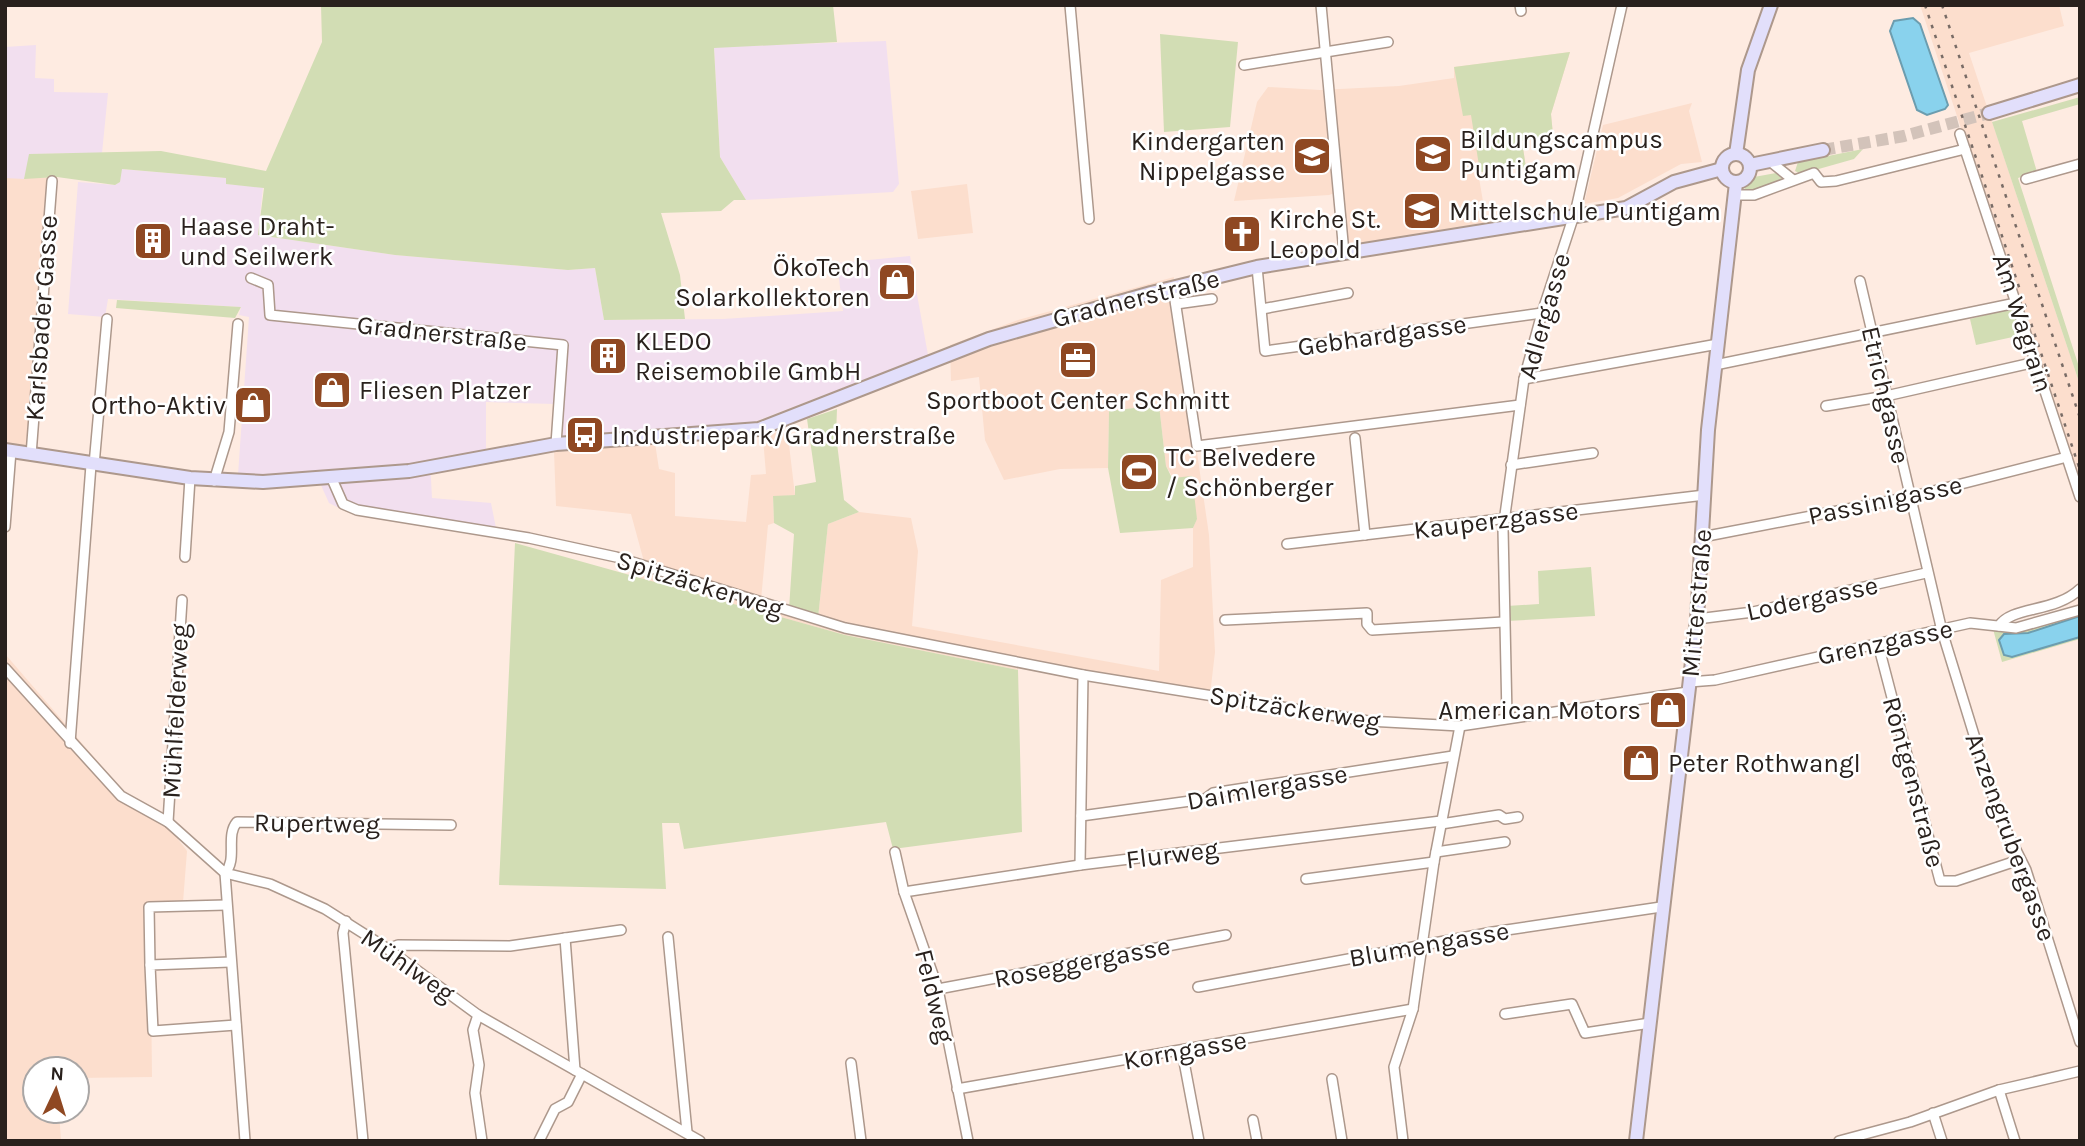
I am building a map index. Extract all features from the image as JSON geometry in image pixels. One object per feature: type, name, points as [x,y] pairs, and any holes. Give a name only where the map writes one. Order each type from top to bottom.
[{"type":"main road","points":[[1736,154],[1748,70],[1771,5]]},
{"type":"main road","points":[[1989,113],[2080,85]]},
{"type":"main road","points":[[1750,165],[1823,149]]},
{"type":"main road","points":[[1736,154],[1746,158],[1750,165],[1747,177],[1735,189],[1725,178],[1722,169],[1726,158],[1736,154]]},
{"type":"main road","name":"Gradnerstraße","points":[[8,450],[92,465],[215,481],[332,479],[409,471],[556,444],[770,426],[989,339],[1041,322],[1257,267],[1626,208],[1674,182],[1722,169]]},
{"type":"main road","name":"Mitterstraße","points":[[1636,1141],[1661,907],[1697,619],[1715,365],[1735,189]]},
{"type":"street","points":[[1070,5],[1089,219]]},
{"type":"street","points":[[1321,5],[1344,253]]},
{"type":"street","name":"Adlergasse","points":[[1507,717],[1503,519],[1524,379],[1542,313],[1574,216],[1622,5]]},
{"type":"street","points":[[1244,65],[1388,42]]},
{"type":"street","name":"Am Wagrain","points":[[1960,134],[2080,497]]},
{"type":"street","points":[[1735,189],[1754,195],[1814,173],[1821,182],[1836,181],[1965,149]]},
{"type":"street","points":[[1771,162],[1792,179]]},
{"type":"street","points":[[2026,179],[2080,164]]},
{"type":"street","name":"Karlsbader Gasse","points":[[31,455],[52,181]]},
{"type":"street","name":"Gebhardgasse","points":[[1257,267],[1265,351],[1542,313]]},
{"type":"street","name":"Gradnerstraße","points":[[251,278],[268,285],[270,315],[564,345],[556,444]]},
{"type":"street","name":"Etrichgasse","points":[[1860,281],[1926,572],[1942,631]]},
{"type":"street","points":[[1173,287],[1197,446],[1520,405]]},
{"type":"street","name":"Gebhardgasse","points":[[1262,309],[1348,293]]},
{"type":"street","points":[[1176,304],[1212,299]]},
{"type":"street","points":[[1715,365],[1872,335],[2016,303]]},
{"type":"street","points":[[70,743],[92,465],[107,319]]},
{"type":"street","points":[[215,481],[229,432],[238,324]]},
{"type":"street","points":[[1524,379],[1718,344]]},
{"type":"street","points":[[1826,406],[1886,396],[2036,362]]},
{"type":"street","points":[[1355,438],[1365,535]]},
{"type":"street","name":"Karlsbader Gasse","points":[[5,527],[8,450]]},
{"type":"street","points":[[1511,465],[1593,453]]},
{"type":"street","name":"Passinigasse","points":[[1702,537],[1910,497],[2067,457]]},
{"type":"street","points":[[185,557],[190,478]]},
{"type":"street","name":"Spitzäckerweg","points":[[332,479],[343,504],[357,510],[529,538],[617,557],[845,628],[1083,675],[1368,721],[1460,726],[1507,717]]},
{"type":"street","name":"Kauperzgasse","points":[[1287,544],[1705,495]]},
{"type":"street","name":"Lodergasse","points":[[1697,619],[1753,612],[1926,572]]},
{"type":"street","points":[[1999,626],[2008,615],[2057,605],[2080,589]]},
{"type":"street","name":"Mühlfelderweg","points":[[168,822],[181,600]]},
{"type":"street","name":"Grenzgasse","points":[[1507,717],[1689,687],[1975,622],[2017,628],[2080,610]]},
{"type":"street","points":[[1225,620],[1367,613],[1367,624],[1372,630],[1503,622]]},
{"type":"street","name":"Anzengrubergasse","points":[[1942,631],[1999,816],[2026,870],[2080,1042]]},
{"type":"street","name":"Röntgenstraße","points":[[1878,644],[1940,881],[1956,881],[2020,860]]},
{"type":"street","name":"Mühlfelderweg","points":[[5,668],[70,743],[121,796],[168,822],[225,873]]},
{"type":"street","points":[[1080,865],[1083,675]]},
{"type":"street","points":[[1403,1141],[1393,1076],[1413,1009],[1435,857],[1460,726]]},
{"type":"street","name":"Daimlergasse","points":[[1081,816],[1205,799],[1213,793],[1453,756]]},
{"type":"street","name":"Flurweg","points":[[904,892],[1080,865],[1441,822],[1499,816],[1505,819],[1518,817]]},
{"type":"street","name":"Rupertweg","points":[[225,873],[230,867],[233,828],[237,822],[451,825]]},
{"type":"street","points":[[1306,880],[1505,842]]},
{"type":"street","name":"Feldweg","points":[[895,852],[904,892],[938,989],[968,1141]]},
{"type":"street","points":[[225,873],[245,1141]]},
{"type":"street","name":"Mühlweg","points":[[225,873],[292,892],[346,921],[478,1015],[700,1141]]},
{"type":"street","points":[[226,905],[149,907],[153,1031],[236,1025]]},
{"type":"street","name":"Blumengasse","points":[[1198,987],[1422,944],[1661,907]]},
{"type":"street","points":[[346,921],[343,933],[363,1141]]},
{"type":"street","points":[[388,949],[398,945],[510,946],[621,930]]},
{"type":"street","name":"Roseggergasse","points":[[938,989],[1226,935]]},
{"type":"street","points":[[668,937],[687,1132]]},
{"type":"street","points":[[538,1141],[555,1109],[568,1102],[578,1072],[565,938]]},
{"type":"street","points":[[150,965],[230,962]]},
{"type":"street","points":[[1505,1014],[1572,1004],[1584,1033],[1650,1023]]},
{"type":"street","name":"Korngasse","points":[[957,1089],[1413,1009]]},
{"type":"street","points":[[478,1015],[473,1030],[480,1065],[475,1095],[482,1141]]},
{"type":"street","points":[[1182,1051],[1199,1141]]},
{"type":"street","points":[[851,1063],[860,1141]]},
{"type":"street","points":[[1839,1141],[1999,1090],[2080,1071]]},
{"type":"street","points":[[1332,1079],[1342,1141]]},
{"type":"street","points":[[1999,1090],[2015,1141]]},
{"type":"street","points":[[1933,1113],[1942,1141]]},
{"type":"street","points":[[1253,1120],[1257,1141]]},
{"type":"shaded area","points":[[1920,5],[2059,5],[2064,26],[1969,53],[2080,385],[2080,485]]},
{"type":"shaded area","points":[[886,41],[899,184],[893,192],[746,200],[720,157],[714,47]]},
{"type":"shaded area","points":[[36,45],[35,78],[54,79],[54,92],[108,93],[102,153],[30,154],[24,179],[5,178],[5,47]]},
{"type":"shaded area","name":"Bildungscampus Puntigam","points":[[1570,52],[1551,114],[1553,135],[1522,141],[1526,168],[1478,172],[1487,225],[1343,246],[1338,192],[1329,195],[1234,201],[1257,102],[1268,87],[1320,90],[1399,86],[1454,78],[1454,67]]},
{"type":"shaded area","points":[[1692,103],[1689,111],[1702,162],[1681,164],[1618,198],[1584,204],[1603,125]]},
{"type":"shaded area","points":[[121,169],[226,178],[227,184],[263,187],[258,235],[395,255],[568,270],[595,268],[604,320],[723,319],[843,311],[837,263],[910,256],[928,355],[749,424],[554,440],[555,404],[486,402],[486,450],[430,460],[432,498],[491,503],[498,538],[341,509],[329,503],[315,472],[238,475],[249,317],[239,315],[241,307],[108,299],[105,317],[68,314],[78,182],[115,185],[120,182]]},
{"type":"shaded area","points":[[57,177],[33,456],[12,452],[5,481],[5,178]]},
{"type":"shaded area","points":[[967,184],[973,233],[918,239],[911,191]]},
{"type":"shaded area","points":[[1174,277],[1173,287],[1209,535],[1215,652],[1210,695],[1018,663],[1018,670],[845,635],[631,576],[643,558],[631,514],[556,506],[554,451],[655,443],[659,469],[675,473],[675,516],[746,522],[751,475],[766,474],[763,438],[787,428],[795,495],[773,497],[774,523],[768,525],[761,600],[818,618],[828,524],[859,512],[911,518],[918,551],[912,626],[1159,671],[1161,580],[1193,567],[1193,528],[1197,518],[1166,466],[1159,405],[1109,411],[1108,468],[1060,469],[1004,480],[985,440],[979,377],[951,381],[950,345],[1018,320]]},
{"type":"shaded area","points":[[5,654],[125,793],[169,817],[170,829],[187,851],[183,902],[150,903],[152,1077],[91,1078],[91,1055],[21,1055],[21,1125],[60,1125],[61,1141],[5,1141]]},
{"type":"green space","points":[[321,5],[833,5],[837,42],[714,48],[720,157],[746,200],[734,200],[721,211],[661,213],[680,275],[685,319],[604,320],[595,268],[568,270],[395,255],[258,235],[264,188],[226,184],[226,178],[122,169],[120,182],[115,185],[57,177],[24,179],[29,154],[161,151],[266,171],[322,42]]},
{"type":"green space","points":[[1160,34],[1238,42],[1230,127],[1164,132]]},
{"type":"green space","points":[[1570,52],[1551,114],[1553,135],[1522,141],[1526,168],[1480,172],[1471,115],[1463,116],[1454,67]]},
{"type":"green space","points":[[2080,97],[2080,104],[2022,121],[2037,172],[2018,178],[2080,370],[2080,385],[1992,122]]},
{"type":"green space","points":[[1863,149],[1854,159],[1801,174],[1795,171],[1798,162]]},
{"type":"green space","points":[[1776,173],[1784,181],[1757,191],[1742,192],[1754,177]]},
{"type":"green space","points":[[117,300],[241,307],[235,318],[116,308]]},
{"type":"green space","points":[[2010,309],[2015,312],[2022,335],[1976,345],[1970,319]]},
{"type":"green space","name":"TC Belvedere / Schönberger","points":[[1159,405],[1166,466],[1172,478],[1192,476],[1197,519],[1193,528],[1120,533],[1108,468],[1109,411]]},
{"type":"green space","points":[[837,409],[836,435],[844,500],[859,512],[828,524],[818,618],[789,609],[794,534],[774,523],[773,496],[795,495],[795,486],[816,482],[807,419]]},
{"type":"green space","points":[[515,543],[845,635],[1018,670],[1022,832],[893,849],[886,822],[684,849],[679,823],[662,823],[666,889],[499,885]]},
{"type":"green space","points":[[1591,567],[1595,616],[1507,621],[1507,606],[1539,604],[1538,571]]},
{"type":"green space","points":[[2080,614],[2080,639],[2002,662],[1993,629],[2021,631]]},
{"type":"water","points":[[1913,18],[1920,24],[1948,105],[1945,109],[1927,115],[1917,110],[1890,31],[1894,21]]},
{"type":"water","points":[[2080,616],[2080,637],[2012,657],[2004,655],[1999,640],[2004,634],[2028,633]]},
{"type":"tunnel","points":[[1823,150],[1904,136],[1989,113]]},
{"type":"railway","points":[[1925,5],[2080,470]]},
{"type":"railway","points":[[1942,5],[2080,418]]},
{"type":"place","name":"Bildungscampus Puntigam","points":[[1433,154]]},
{"type":"place","name":"Kindergarten Nippelgasse","points":[[1312,156]]},
{"type":"place","name":"Mittelschule Puntigam","points":[[1422,211]]},
{"type":"place","name":"Kirche St. Leopold","points":[[1242,234]]},
{"type":"place","name":"Haase Draht- und Seilwerk","points":[[153,241]]},
{"type":"place","name":"ÖkoTech Solarkollektoren","points":[[897,282]]},
{"type":"place","name":"KLEDO Reisemobile GmbH","points":[[608,356]]},
{"type":"place","name":"Sportboot Center Schmitt","points":[[1078,360]]},
{"type":"place","name":"Fliesen Platzer","points":[[332,390]]},
{"type":"place","name":"Ortho-Aktiv","points":[[253,405]]},
{"type":"place","name":"Industriepark/Gradnerstraße","points":[[585,435]]},
{"type":"place","name":"TC Belvedere / Schönberger","points":[[1139,472]]},
{"type":"place","name":"American Motors","points":[[1668,710]]},
{"type":"place","name":"Peter Rothwangl","points":[[1641,763]]}]
